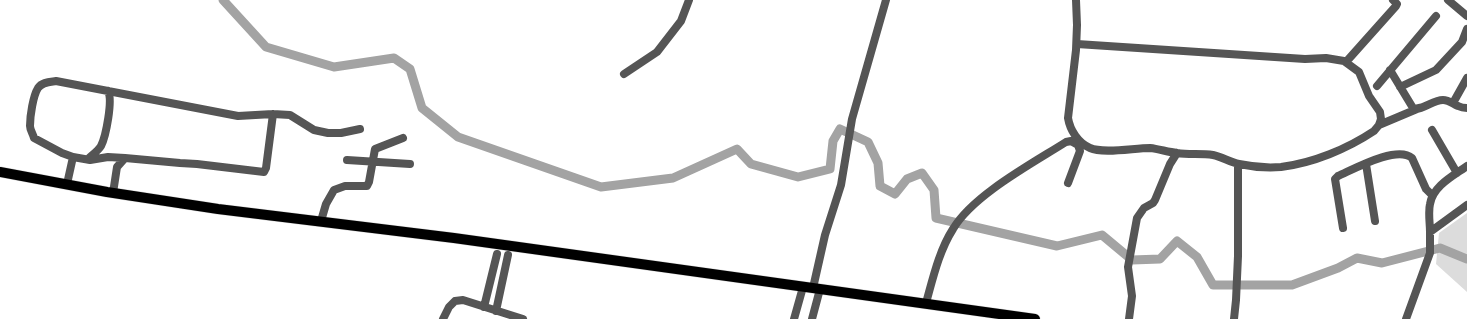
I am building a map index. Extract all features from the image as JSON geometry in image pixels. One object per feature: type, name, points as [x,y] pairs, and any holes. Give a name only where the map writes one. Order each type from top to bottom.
[{"type":"main road","points":[[0,172],[113,193],[218,209],[321,221],[1036,319]]},
{"type":"street","points":[[624,74],[657,52],[681,21],[689,0]]},
{"type":"street","points":[[812,319],[812,288],[825,235],[841,185],[852,119],[886,0]]},
{"type":"street","points":[[1076,0],[1077,44],[1068,118],[1070,126],[1081,142],[1091,149],[1103,151],[1140,148],[1156,149],[1177,153],[1212,155],[1238,164],[1273,167],[1299,163],[1333,153],[1374,131],[1379,125],[1381,119],[1380,112],[1369,96],[1359,72],[1346,62],[1326,58],[1305,59],[1077,44]]},
{"type":"street","points":[[1346,62],[1396,6],[1397,4],[1393,0]]},
{"type":"street","points":[[1448,0],[1467,16]]},
{"type":"street","points":[[1377,86],[1436,16]]},
{"type":"street","points":[[1400,87],[1436,70],[1462,42],[1467,30]]},
{"type":"street","points":[[1390,70],[1410,105],[1413,108],[1418,109]]},
{"type":"street","points":[[1453,103],[1467,78]]},
{"type":"street","points":[[273,114],[266,168],[264,172],[197,164],[125,158],[108,157],[88,159],[73,157],[62,153],[34,138],[30,127],[31,116],[39,87],[45,82],[56,81],[238,116],[273,114],[290,115],[314,130],[328,133],[341,133],[360,129]]},
{"type":"street","points":[[88,159],[100,148],[103,141],[110,104],[110,95],[108,91]]},
{"type":"street","points":[[1379,125],[1443,100],[1453,103],[1466,111]]},
{"type":"street","points":[[1432,130],[1457,173]]},
{"type":"street","points":[[321,221],[326,204],[334,190],[345,186],[367,186],[375,149],[403,138]]},
{"type":"street","points":[[926,303],[941,254],[953,228],[963,214],[993,189],[1066,142],[1071,141],[1078,145],[1080,151],[1068,183]]},
{"type":"street","points":[[1128,319],[1132,296],[1128,267],[1137,218],[1144,208],[1153,203],[1155,200],[1170,164],[1177,153]]},
{"type":"street","points":[[1343,228],[1336,179],[1338,176],[1376,159],[1403,154],[1409,156],[1412,158],[1426,189],[1432,196]]},
{"type":"street","points":[[67,184],[73,157]]},
{"type":"street","points":[[113,193],[117,167],[125,158]]},
{"type":"street","points":[[347,160],[372,160],[410,164]]},
{"type":"street","points":[[1234,319],[1238,256],[1238,164]]},
{"type":"street","points":[[1366,164],[1375,221]]},
{"type":"street","points":[[1406,319],[1430,253],[1429,205],[1432,196],[1441,185],[1467,166]]},
{"type":"street","points":[[1430,236],[1467,205]]},
{"type":"street","points":[[484,307],[497,254]]},
{"type":"street","points":[[496,311],[508,255]]},
{"type":"street","points":[[794,319],[812,288]]},
{"type":"street","points":[[443,319],[449,307],[455,301],[463,300],[523,319]]},
{"type":"shaded area","points":[[1467,213],[1467,292],[1436,264],[1439,233]]},
{"type":"waterway","points":[[223,0],[266,47],[334,67],[394,58],[410,69],[422,108],[458,137],[601,187],[673,178],[737,149],[751,164],[798,177],[830,169],[833,141],[840,129],[868,142],[878,163],[880,186],[895,194],[907,179],[922,173],[934,190],[936,218],[1057,246],[1102,235],[1132,260],[1160,259],[1177,241],[1197,257],[1213,285],[1292,285],[1338,268],[1357,258],[1382,263],[1440,248],[1467,259]]}]
